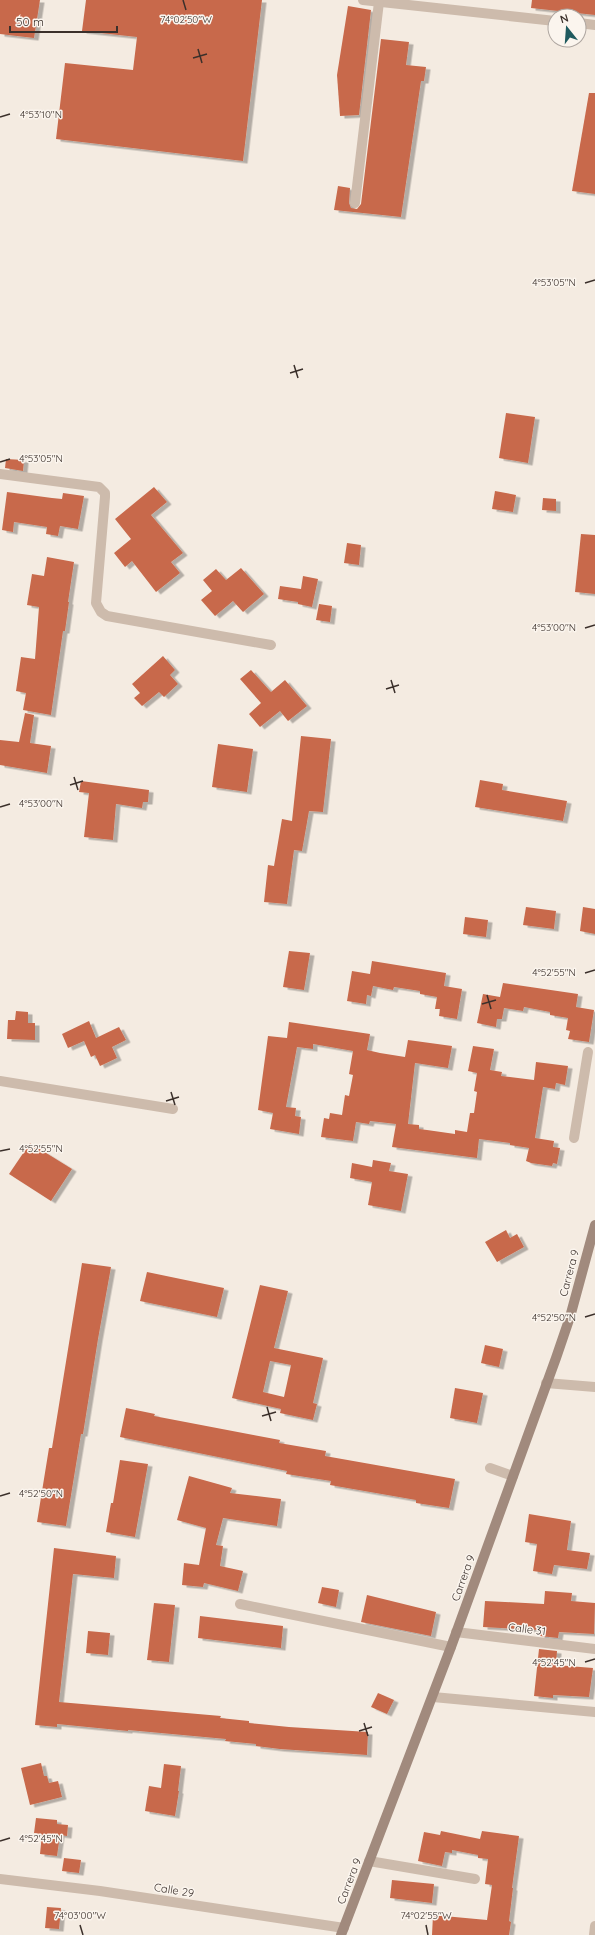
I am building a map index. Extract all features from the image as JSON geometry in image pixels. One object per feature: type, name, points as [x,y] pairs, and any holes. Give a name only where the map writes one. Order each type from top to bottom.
[{"type":"main road","name":"Carrera 9","points":[[342,1932],[452,1647],[456,1632],[570,1317],[595,1225]]},
{"type":"street","points":[[363,0],[547,20]]},
{"type":"street","points":[[355,203],[379,2]]},
{"type":"street","points":[[0,474],[98,487],[102,489],[106,497],[96,603],[101,612],[107,616],[271,645]]},
{"type":"street","points":[[574,1138],[588,1052]]},
{"type":"street","points":[[0,1081],[173,1109]]},
{"type":"street","points":[[546,1383],[595,1387]]},
{"type":"street","points":[[490,1468],[513,1476]]},
{"type":"street","points":[[240,1604],[452,1647]]},
{"type":"street","name":"Calle 31","points":[[456,1632],[595,1649]]},
{"type":"street","points":[[433,1697],[595,1712]]},
{"type":"street","points":[[369,1861],[475,1880]]},
{"type":"street","name":"Calle 29","points":[[0,1879],[100,1891],[342,1932]]},
{"type":"street","points":[[594,1935],[595,1926]]},
{"type":"building","points":[[0,0],[40,0],[34,38],[0,34]]},
{"type":"building","points":[[86,0],[262,0],[243,161],[56,139],[65,63],[133,70],[137,37],[82,31]]},
{"type":"building","points":[[532,0],[595,0],[595,15],[587,14],[587,8],[547,8],[547,10],[531,8]]},
{"type":"building","points":[[348,6],[371,10],[359,115],[340,116],[337,75]]},
{"type":"building","points":[[381,39],[409,42],[406,65],[426,67],[424,81],[421,81],[401,217],[334,210],[338,186],[350,188],[349,203],[351,208],[357,209],[361,204]]},
{"type":"building","points":[[589,93],[595,93],[595,194],[572,191]]},
{"type":"building","points":[[506,413],[535,417],[528,463],[499,458]]},
{"type":"building","points":[[6,459],[24,460],[23,471],[5,468]]},
{"type":"building","points":[[154,487],[167,502],[151,515],[183,553],[171,562],[180,573],[156,592],[132,561],[125,567],[114,553],[131,539],[115,519]]},
{"type":"building","points":[[495,491],[516,495],[513,512],[492,509]]},
{"type":"building","points":[[7,492],[62,499],[63,493],[84,496],[78,529],[60,526],[58,536],[46,534],[47,527],[14,522],[13,532],[2,530]]},
{"type":"building","points":[[543,498],[556,499],[556,511],[542,510]]},
{"type":"building","points":[[581,534],[595,535],[595,594],[575,592]]},
{"type":"building","points":[[347,543],[361,545],[359,565],[344,563]]},
{"type":"building","points":[[47,557],[74,562],[65,631],[63,631],[51,715],[23,710],[26,693],[16,691],[21,657],[35,659],[39,607],[27,605],[32,574],[44,576]]},
{"type":"building","points":[[241,568],[264,594],[243,612],[233,601],[215,616],[201,600],[212,591],[203,580],[216,569],[226,580]]},
{"type":"building","points":[[303,576],[318,579],[312,607],[298,604],[298,602],[278,599],[280,586],[301,589]]},
{"type":"building","points":[[319,604],[332,606],[330,622],[316,620]]},
{"type":"building","points":[[163,656],[175,670],[170,675],[178,684],[164,697],[159,692],[142,706],[134,698],[140,693],[132,684]]},
{"type":"building","points":[[251,670],[271,692],[285,680],[307,706],[288,721],[280,711],[260,727],[249,714],[261,703],[240,679]]},
{"type":"building","points":[[25,713],[34,715],[30,743],[51,746],[47,773],[0,765],[0,740],[19,742]]},
{"type":"building","points":[[301,736],[331,739],[323,812],[309,811],[302,851],[294,850],[287,904],[264,902],[268,865],[274,866],[282,819],[292,821]]},
{"type":"building","points":[[218,744],[253,749],[247,792],[212,787]]},
{"type":"building","points":[[480,780],[503,784],[502,790],[567,801],[563,821],[475,807]]},
{"type":"building","points":[[81,781],[149,790],[148,802],[143,802],[142,808],[116,804],[113,840],[84,837],[89,793],[79,792]]},
{"type":"building","points":[[526,907],[556,911],[554,929],[523,925]]},
{"type":"building","points":[[583,907],[595,909],[595,934],[580,931]]},
{"type":"building","points":[[465,917],[488,920],[486,937],[463,934]]},
{"type":"building","points":[[289,951],[310,953],[304,990],[283,987]]},
{"type":"building","points":[[372,961],[446,973],[444,986],[462,989],[457,1019],[439,1016],[440,1009],[435,1009],[437,997],[420,994],[420,991],[394,987],[393,990],[373,986],[371,996],[367,995],[366,1004],[347,1001],[352,971],[370,974]]},
{"type":"building","points":[[503,983],[578,994],[576,1007],[594,1010],[589,1042],[568,1039],[570,1031],[566,1030],[568,1018],[550,1015],[550,1012],[524,1007],[523,1011],[504,1008],[502,1019],[497,1019],[496,1027],[477,1023],[483,994],[500,997]]},
{"type":"building","points":[[16,1011],[28,1012],[28,1023],[35,1023],[35,1040],[7,1039],[8,1020],[15,1020]]},
{"type":"building","points":[[89,1021],[96,1038],[119,1027],[126,1040],[112,1047],[117,1058],[100,1066],[95,1055],[91,1057],[84,1041],[68,1048],[62,1034]]},
{"type":"building","points":[[289,1022],[370,1034],[367,1050],[405,1057],[408,1040],[452,1046],[448,1068],[415,1063],[408,1124],[419,1125],[419,1129],[455,1134],[455,1130],[467,1132],[470,1113],[474,1113],[477,1092],[474,1091],[477,1073],[468,1071],[473,1046],[494,1049],[490,1070],[502,1072],[501,1076],[534,1080],[536,1062],[568,1066],[565,1085],[556,1083],[555,1089],[543,1087],[535,1138],[554,1141],[553,1147],[560,1148],[557,1164],[553,1163],[552,1166],[531,1163],[526,1161],[529,1148],[510,1145],[510,1143],[479,1139],[477,1158],[392,1147],[396,1124],[370,1121],[369,1124],[356,1122],[353,1141],[321,1137],[324,1118],[329,1119],[330,1113],[342,1115],[345,1095],[349,1096],[353,1075],[349,1074],[353,1051],[313,1044],[313,1049],[297,1047],[286,1107],[296,1108],[295,1116],[301,1117],[299,1134],[270,1129],[273,1113],[258,1110],[268,1036],[287,1038]]},
{"type":"building","points":[[30,1143],[72,1169],[51,1201],[9,1174]]},
{"type":"building","points":[[373,1160],[391,1163],[389,1171],[408,1174],[401,1211],[368,1205],[372,1182],[350,1178],[352,1163],[372,1167]]},
{"type":"building","points":[[506,1230],[510,1238],[517,1234],[524,1247],[497,1262],[485,1242]]},
{"type":"building","points":[[82,1263],[111,1267],[66,1526],[37,1522],[49,1448],[52,1448]]},
{"type":"building","points":[[147,1272],[224,1288],[217,1317],[140,1301]]},
{"type":"building","points":[[260,1285],[288,1291],[274,1348],[323,1358],[313,1403],[317,1404],[313,1420],[280,1413],[281,1409],[232,1398]],"holes":[[[270,1361],[291,1365],[284,1397],[263,1392]]]},
{"type":"building","points":[[485,1345],[503,1349],[499,1367],[481,1363]]},
{"type":"building","points":[[455,1388],[483,1393],[477,1423],[450,1418]]},
{"type":"building","points":[[126,1408],[155,1414],[154,1416],[280,1440],[279,1443],[326,1451],[325,1456],[455,1479],[449,1508],[416,1503],[416,1500],[330,1485],[331,1481],[286,1474],[287,1471],[120,1437]]},
{"type":"building","points":[[120,1460],[148,1464],[135,1537],[106,1532],[111,1503],[113,1503]]},
{"type":"building","points":[[189,1476],[232,1488],[230,1493],[281,1499],[277,1526],[223,1518],[216,1545],[223,1546],[220,1566],[243,1571],[238,1591],[204,1583],[203,1587],[182,1585],[184,1563],[199,1565],[206,1528],[177,1520]]},
{"type":"building","points":[[529,1514],[571,1521],[567,1550],[590,1553],[587,1569],[554,1565],[552,1574],[533,1571],[537,1544],[525,1542]]},
{"type":"building","points":[[54,1548],[116,1556],[114,1578],[73,1574],[59,1702],[221,1716],[220,1718],[249,1721],[249,1723],[289,1727],[368,1732],[367,1755],[280,1749],[256,1746],[256,1744],[225,1741],[226,1739],[128,1730],[57,1724],[57,1727],[35,1725]]},
{"type":"building","points":[[322,1587],[339,1590],[336,1607],[318,1603]]},
{"type":"building","points":[[545,1591],[572,1593],[571,1601],[595,1603],[594,1634],[559,1632],[558,1638],[540,1636],[540,1630],[483,1627],[485,1601],[544,1604]]},
{"type":"building","points":[[367,1595],[436,1612],[431,1636],[361,1622]]},
{"type":"building","points":[[154,1603],[175,1605],[169,1662],[147,1660]]},
{"type":"building","points":[[200,1616],[283,1626],[281,1648],[198,1638]]},
{"type":"building","points":[[88,1631],[110,1633],[108,1655],[86,1653]]},
{"type":"building","points":[[539,1649],[557,1651],[556,1665],[593,1668],[589,1697],[553,1695],[553,1698],[534,1696]]},
{"type":"building","points":[[378,1693],[394,1700],[387,1714],[371,1707]]},
{"type":"building","points":[[41,1763],[44,1776],[47,1776],[49,1783],[58,1781],[62,1797],[30,1805],[21,1768]]},
{"type":"building","points":[[164,1764],[181,1766],[175,1816],[145,1811],[149,1786],[161,1788]]},
{"type":"building","points":[[36,1818],[57,1820],[57,1824],[68,1825],[67,1836],[60,1835],[57,1856],[40,1854],[42,1834],[34,1833]]},
{"type":"building","points":[[441,1831],[480,1839],[482,1831],[519,1836],[512,1888],[509,1935],[432,1935],[433,1915],[487,1920],[492,1885],[485,1884],[488,1859],[478,1858],[478,1855],[452,1850],[452,1853],[445,1852],[442,1866],[418,1861],[424,1832],[440,1835]]},
{"type":"building","points":[[64,1858],[81,1860],[79,1873],[62,1871]]},
{"type":"building","points":[[392,1880],[434,1884],[432,1903],[390,1898]]},
{"type":"building","points":[[47,1907],[61,1908],[59,1929],[45,1928]]}]
